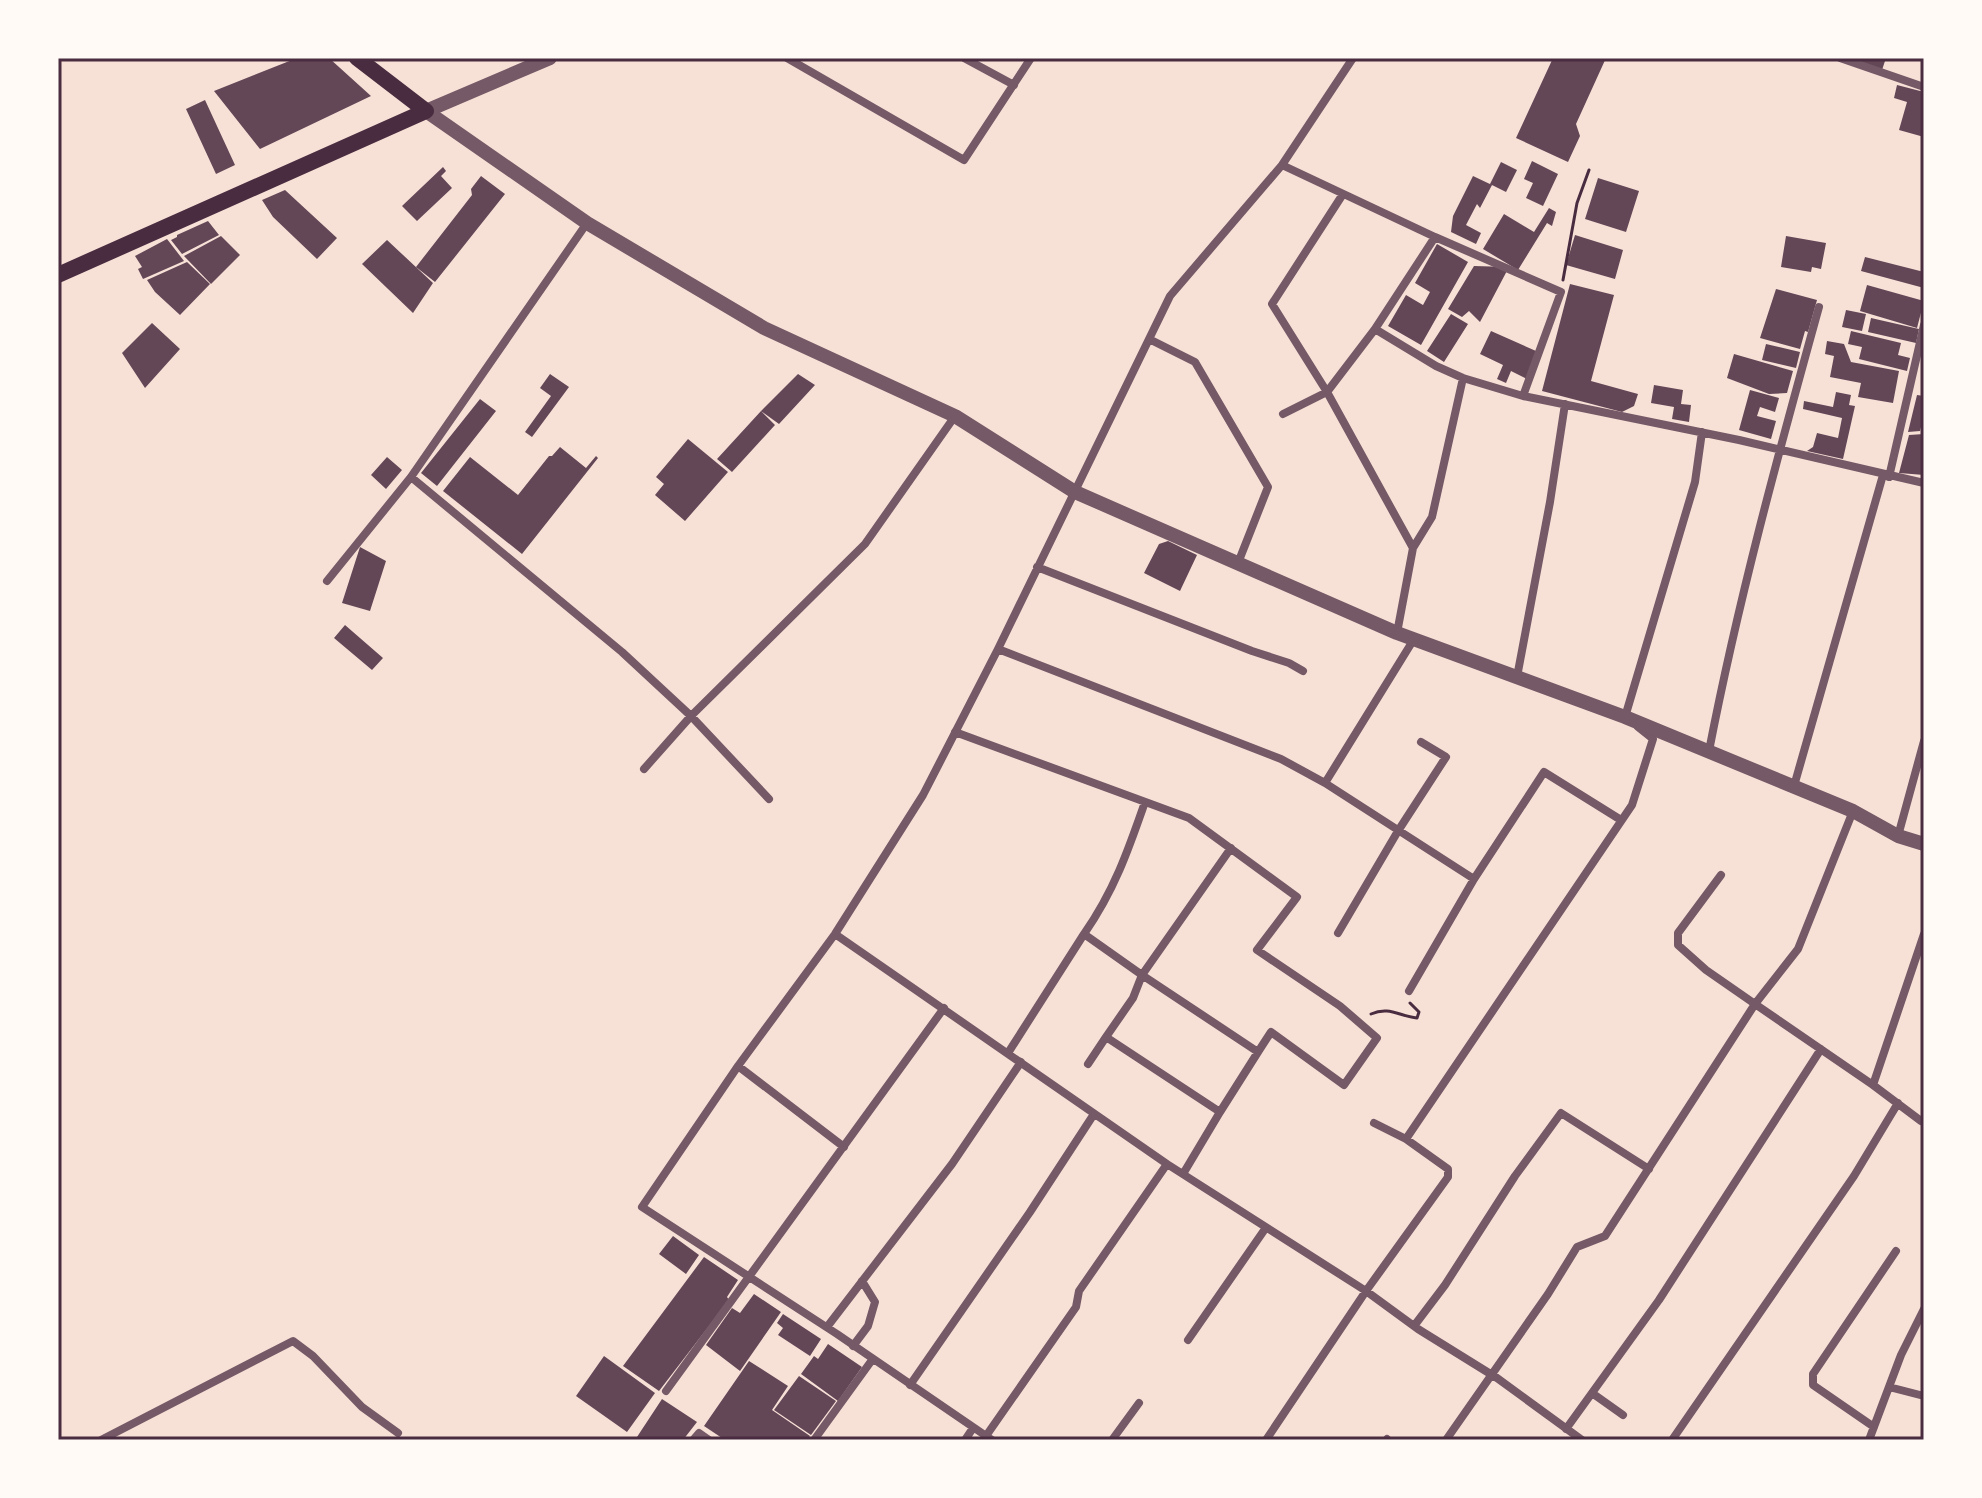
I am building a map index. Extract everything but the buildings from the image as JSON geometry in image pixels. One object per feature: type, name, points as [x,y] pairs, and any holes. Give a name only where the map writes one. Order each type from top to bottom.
[{"type":"main road","points":[[58,275],[426,111],[357,58]]},
{"type":"street","points":[[426,111],[550,58]]},
{"type":"street","points":[[787,58],[964,160],[1031,58]]},
{"type":"street","points":[[964,58],[1014,85]]},
{"type":"street","points":[[1167,1164],[1079,1291],[1076,1307],[989,1438],[827,1327],[642,1207],[738,1066],[835,934],[923,795],[998,649],[1170,296],[1282,165],[1353,58]]},
{"type":"street","points":[[1840,58],[1924,87]]},
{"type":"street","points":[[426,111],[587,223],[764,328],[955,416],[1075,492],[1397,633],[1625,717],[1853,811],[1898,836],[1924,844]]},
{"type":"street","points":[[1282,165],[1561,292],[1523,396]]},
{"type":"street","points":[[1343,194],[1272,304],[1327,392],[1413,548]]},
{"type":"street","points":[[327,581],[411,477],[587,223]]},
{"type":"street","points":[[1283,414],[1327,392],[1375,329],[1435,237]]},
{"type":"street","points":[[1709,751],[1728,650],[1819,307]]},
{"type":"street","points":[[1794,786],[1886,476],[1924,325]]},
{"type":"street","points":[[1375,329],[1436,366],[1463,378],[1523,396],[1702,432],[1924,483]]},
{"type":"street","points":[[1149,339],[1195,362],[1268,487],[1238,563]]},
{"type":"street","points":[[1397,633],[1413,548],[1432,517],[1463,378]]},
{"type":"street","points":[[1517,677],[1565,404]]},
{"type":"street","points":[[644,769],[691,716],[865,544],[955,416]]},
{"type":"street","points":[[1625,717],[1695,482],[1702,432]]},
{"type":"street","points":[[411,477],[622,652],[691,716],[769,799]]},
{"type":"street","points":[[1037,567],[1303,671]]},
{"type":"street","points":[[1325,783],[1414,639]]},
{"type":"street","points":[[998,649],[1281,759],[1325,783],[1474,879]]},
{"type":"street","points":[[1406,1139],[1632,805],[1653,739],[1625,717]]},
{"type":"street","points":[[955,732],[1189,818],[1231,848],[1297,897],[1257,950],[1358,1021],[1377,1038],[1344,1085],[1271,1032],[1183,1174]]},
{"type":"street","points":[[1898,836],[1924,741]]},
{"type":"street","points":[[1338,933],[1446,757],[1421,742]]},
{"type":"street","points":[[1409,991],[1474,879],[1544,772],[1621,820]]},
{"type":"street","points":[[1008,1053],[1105,904],[1120,873],[1145,802]]},
{"type":"street","points":[[1446,1440],[1577,1247],[1605,1236],[1755,1004],[1798,949],[1853,811]]},
{"type":"street","points":[[1088,1064],[1133,998],[1142,975],[1231,848]]},
{"type":"street","points":[[1721,875],[1678,933],[1678,945],[1706,970],[1921,1121]]},
{"type":"street","points":[[835,934],[1167,1164],[1366,1291],[1414,1326],[1492,1375],[1582,1440]]},
{"type":"street","points":[[1084,934],[1258,1052]]},
{"type":"street","points":[[1873,1085],[1924,934]]},
{"type":"street","points":[[666,1391],[944,1008]]},
{"type":"street","points":[[1106,1037],[1220,1112]]},
{"type":"street","points":[[1566,1429],[1659,1300],[1821,1049]]},
{"type":"street","points":[[827,1327],[952,1164],[1021,1062]]},
{"type":"street","points":[[738,1066],[844,1147]]},
{"type":"street","points":[[1672,1440],[1854,1176],[1898,1103]]},
{"type":"street","points":[[1414,1326],[1561,1113],[1649,1169]]},
{"type":"street","points":[[910,1385],[1094,1114]]},
{"type":"street","points":[[1266,1440],[1366,1291],[1448,1177],[1448,1169],[1406,1139],[1374,1123]]},
{"type":"street","points":[[1188,1340],[1265,1229]]},
{"type":"street","points":[[1874,1427],[1813,1385],[1813,1374],[1896,1251]]},
{"type":"street","points":[[853,1346],[868,1326],[875,1302],[862,1281]]},
{"type":"street","points":[[1869,1440],[1901,1355],[1922,1319],[1924,1309]]},
{"type":"street","points":[[101,1440],[293,1341],[313,1356],[362,1407],[398,1433]]},
{"type":"street","points":[[814,1440],[872,1360]]},
{"type":"street","points":[[1889,1387],[1924,1396]]},
{"type":"street","points":[[1592,1393],[1623,1415]]},
{"type":"street","points":[[1112,1440],[1139,1403]]},
{"type":"street","points":[[965,1440],[973,1428]]},
{"type":"street","points":[[693,1440],[699,1433],[709,1440]]},
{"type":"path","points":[[1561,292],[1577,203],[1589,170]]},
{"type":"path","points":[[1358,1021],[1375,1011],[1386,1009],[1417,1018],[1419,1012],[1410,1003],[1409,991]]}]
